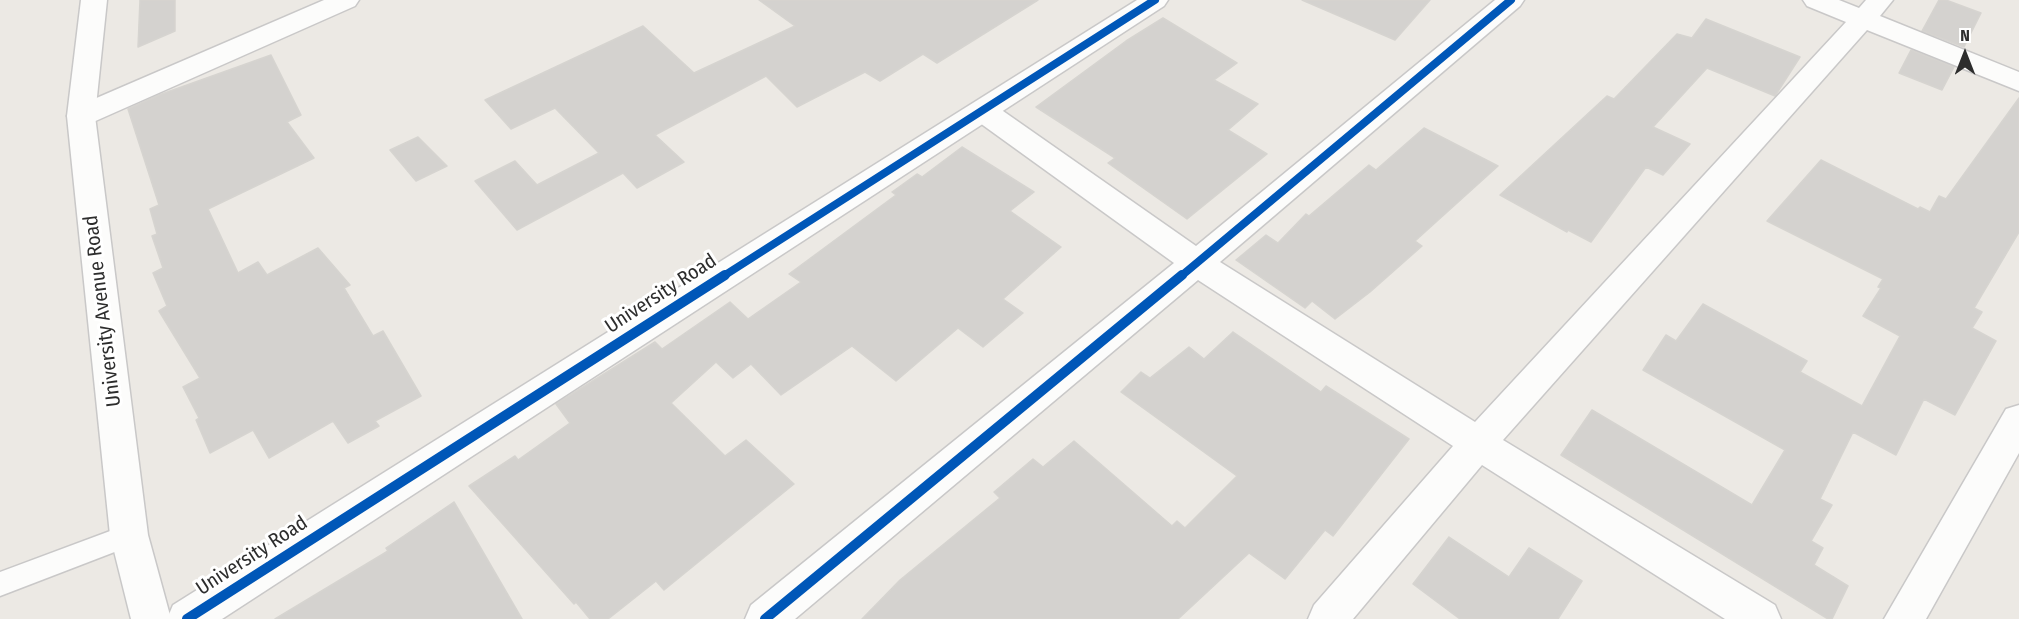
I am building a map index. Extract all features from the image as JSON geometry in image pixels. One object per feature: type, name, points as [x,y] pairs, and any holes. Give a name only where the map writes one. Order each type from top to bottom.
[{"type":"street","name":"University Avenue Road","points":[[93,0],[81,116],[129,535],[151,619]]},
{"type":"street","points":[[81,116],[346,0]]},
{"type":"street","name":"University Road","points":[[187,619],[1155,0]]},
{"type":"street","points":[[765,619],[1197,263],[1511,0]]},
{"type":"street","points":[[1816,0],[1872,10],[2019,82]]},
{"type":"street","points":[[1328,619],[1478,443],[1872,10]]},
{"type":"street","points":[[983,111],[1197,263],[1478,443],[1761,619]]},
{"type":"street","points":[[1904,619],[2019,420]]},
{"type":"lane","points":[[0,584],[129,535]]},
{"type":"building","points":[[140,0],[175,0],[175,31],[138,47]]},
{"type":"building","points":[[759,0],[1038,0],[937,63],[923,54],[880,81],[865,72],[797,107],[766,76],[655,135],[684,162],[637,188],[623,173],[517,230],[475,181],[515,161],[537,185],[599,153],[555,108],[511,129],[485,100],[643,26],[694,73],[795,26]]},
{"type":"building","points":[[1302,0],[1430,0],[1395,40]]},
{"type":"building","points":[[1939,0],[1946,0],[1981,13],[1964,47],[1922,31]]},
{"type":"building","points":[[1163,18],[1237,63],[1214,80],[1258,104],[1228,130],[1267,154],[1187,219],[1108,163],[1115,158],[1036,107],[1126,41]]},
{"type":"building","points":[[1706,19],[1800,57],[1775,96],[1707,68],[1653,127],[1690,144],[1663,175],[1646,167],[1591,242],[1568,230],[1567,232],[1500,195],[1607,96],[1614,99],[1677,34],[1692,38]]},
{"type":"building","points":[[1911,50],[1954,67],[1942,90],[1899,73]]},
{"type":"building","points":[[271,55],[301,115],[287,122],[314,158],[208,209],[238,273],[258,262],[267,275],[318,248],[350,285],[344,288],[373,336],[383,331],[421,396],[375,421],[379,426],[348,443],[333,421],[269,458],[253,430],[210,453],[196,420],[199,418],[183,387],[200,378],[159,311],[167,306],[153,273],[163,268],[152,236],[157,234],[150,209],[159,205],[128,109],[159,95]]},
{"type":"building","points":[[2019,98],[2019,232],[1974,308],[1982,312],[1972,328],[1996,341],[1955,415],[1924,399],[1896,455],[1853,432],[1820,499],[1832,505],[1811,541],[1823,548],[1814,565],[1848,586],[1832,619],[1828,619],[1561,455],[1592,410],[1752,505],[1785,450],[1643,370],[1666,335],[1676,341],[1703,304],[1807,361],[1800,372],[1862,406],[1900,336],[1863,316],[1881,288],[1878,287],[1883,279],[1767,221],[1821,160],[1918,209],[1920,207],[1930,212],[1939,196],[1946,199]]},
{"type":"building","points":[[1424,128],[1498,166],[1415,241],[1422,246],[1370,292],[1335,319],[1312,301],[1305,308],[1236,260],[1266,235],[1278,243],[1306,214],[1309,216],[1369,165],[1376,170]]},
{"type":"building","points":[[418,137],[447,166],[416,181],[390,150]]},
{"type":"building","points":[[962,147],[1034,192],[1010,211],[1061,247],[1003,299],[1023,313],[983,347],[958,328],[896,381],[852,346],[781,395],[751,364],[733,378],[716,362],[671,403],[725,456],[746,440],[794,484],[664,590],[656,581],[608,619],[590,619],[469,486],[515,456],[518,460],[570,423],[556,404],[655,342],[662,349],[730,302],[748,319],[801,282],[789,274],[896,195],[892,192],[917,174],[922,177]]},
{"type":"building","points":[[1233,332],[1321,392],[1326,386],[1409,439],[1333,536],[1325,530],[1285,579],[1249,553],[1178,619],[862,619],[900,580],[1000,498],[994,492],[1033,459],[1043,467],[1074,441],[1172,526],[1177,521],[1185,528],[1237,476],[1121,392],[1141,372],[1150,378],[1189,347],[1204,359]]},
{"type":"building","points":[[454,502],[522,619],[275,619],[388,551],[386,548]]},
{"type":"building","points":[[1449,537],[1509,577],[1529,548],[1582,581],[1558,619],[1460,619],[1413,584]]},
{"type":"cycle path","points":[[187,619],[1155,0]]},
{"type":"cycle path","points":[[765,619],[1197,263],[1511,0]]}]
